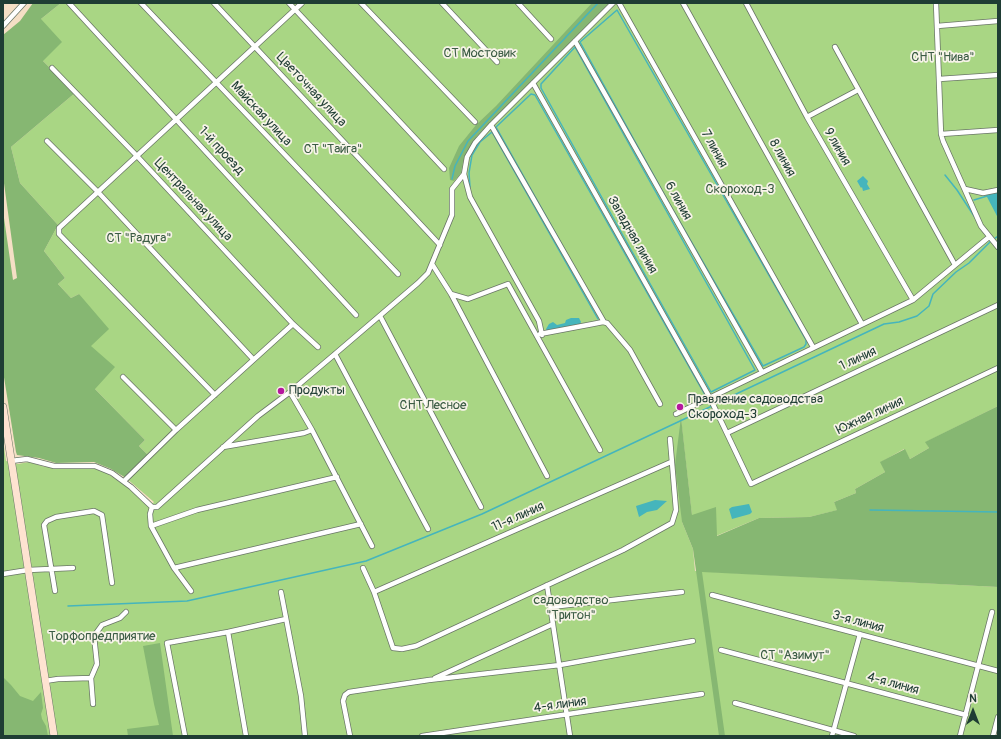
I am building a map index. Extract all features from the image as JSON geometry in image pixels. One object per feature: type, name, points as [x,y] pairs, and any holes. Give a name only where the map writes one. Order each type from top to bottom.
[{"type":"main road","points":[[3,407],[54,736]]},
{"type":"street","points":[[3,26],[24,3]]},
{"type":"street","name":"1-й проезд","points":[[69,3],[356,315]]},
{"type":"street","name":"Майская улица","points":[[141,3],[398,274]]},
{"type":"street","name":"Цветочная улица","points":[[214,3],[440,245]]},
{"type":"street","points":[[289,3],[444,169]]},
{"type":"street","points":[[215,395],[60,234],[59,228],[302,3]]},
{"type":"street","points":[[361,3],[476,122]]},
{"type":"street","points":[[442,3],[497,62]]},
{"type":"street","points":[[518,3],[551,38]]},
{"type":"street","points":[[542,334],[539,321],[470,197],[464,174],[467,157],[475,143],[491,125],[613,3]]},
{"type":"street","name":"7 линия","points":[[619,3],[813,347]]},
{"type":"street","name":"8 линия","points":[[683,3],[862,324]]},
{"type":"street","name":"9 линия","points":[[746,3],[807,117],[913,300]]},
{"type":"street","points":[[936,3],[941,134],[949,156],[965,188],[981,226],[998,247]]},
{"type":"street","points":[[937,26],[998,21]]},
{"type":"street","name":"6 линия","points":[[575,41],[762,372]]},
{"type":"street","points":[[835,47],[955,265]]},
{"type":"street","name":"Центральная улица","points":[[52,68],[137,156],[293,324],[318,347]]},
{"type":"street","points":[[939,79],[998,75]]},
{"type":"street","name":"Западная линия","points":[[533,83],[714,405],[751,484]]},
{"type":"street","points":[[807,117],[858,90]]},
{"type":"street","points":[[491,125],[604,322],[607,323],[630,350],[660,404]]},
{"type":"street","points":[[941,134],[998,130]]},
{"type":"street","points":[[47,141],[98,192],[254,359]]},
{"type":"street","points":[[11,461],[27,459],[54,466],[95,466],[112,473],[124,481],[152,507],[157,507],[222,447],[380,316],[428,273],[452,215],[452,189],[464,174]]},
{"type":"street","points":[[965,188],[983,192],[998,190]]},
{"type":"street","points":[[676,414],[913,300],[955,265],[990,239]]},
{"type":"street","points":[[432,264],[451,294],[547,476]]},
{"type":"street","points":[[451,294],[468,299],[508,284],[600,450]]},
{"type":"street","name":"1 линия","points":[[727,433],[998,304]]},
{"type":"street","points":[[380,316],[481,507]]},
{"type":"street","points":[[536,334],[604,322]]},
{"type":"street","points":[[124,481],[176,430],[293,324]]},
{"type":"street","points":[[335,354],[428,530]]},
{"type":"street","name":"Южная линия","points":[[751,484],[998,368]]},
{"type":"street","points":[[123,377],[176,430]]},
{"type":"street","points":[[290,392],[312,430],[372,546]]},
{"type":"street","points":[[222,447],[304,433],[312,430]]},
{"type":"street","points":[[363,568],[374,592],[393,648],[402,649],[416,646],[623,550],[672,523],[676,510],[670,439]]},
{"type":"street","name":"11-я линия","points":[[374,592],[671,462]]},
{"type":"street","points":[[151,526],[196,510],[337,477]]},
{"type":"street","points":[[152,507],[150,514],[151,526],[174,568],[191,591]]},
{"type":"street","points":[[55,592],[44,525],[47,521],[56,517],[94,511],[102,515],[112,583]]},
{"type":"street","points":[[174,568],[361,524]]},
{"type":"street","points":[[3,574],[28,570],[73,568]]},
{"type":"street","points":[[548,585],[570,736]]},
{"type":"street","points":[[281,592],[301,696],[305,736]]},
{"type":"street","points":[[551,607],[682,592]]},
{"type":"street","name":"3-я линия","points":[[712,595],[998,671]]},
{"type":"street","points":[[93,704],[91,678],[97,664],[94,636],[96,631],[102,625],[120,618],[126,612]]},
{"type":"street","points":[[960,736],[992,612]]},
{"type":"street","points":[[185,736],[167,643],[228,632],[286,619]]},
{"type":"street","points":[[430,680],[553,624]]},
{"type":"street","points":[[228,632],[246,736]]},
{"type":"street","points":[[832,736],[860,634]]},
{"type":"street","points":[[350,736],[343,701],[347,693],[430,680],[560,665],[693,641]]},
{"type":"street","name":"4-я линия","points":[[721,650],[966,715]]},
{"type":"street","points":[[45,681],[91,678]]},
{"type":"street","name":"4-я линия","points":[[422,736],[702,694]]},
{"type":"street","points":[[735,703],[854,736]]},
{"type":"street","points":[[993,736],[998,717]]},
{"type":"green space","points":[[33,3],[61,3],[41,19],[62,42],[43,61],[75,93],[11,147],[20,183],[58,225],[44,251],[65,278],[58,284],[71,298],[79,294],[109,329],[91,346],[115,367],[95,389],[145,440],[139,446],[149,456],[126,478],[111,469],[94,462],[56,463],[39,458],[17,455],[16,452],[3,371],[3,211],[13,280],[17,278],[3,176],[3,35],[20,21]]},
{"type":"green space","points":[[61,3],[998,3],[998,406],[926,442],[929,448],[910,459],[904,449],[881,462],[885,472],[855,489],[856,493],[834,502],[838,510],[809,517],[759,518],[716,536],[692,516],[681,419],[682,522],[693,549],[695,571],[998,587],[998,717],[993,736],[3,736],[3,440],[6,461],[18,464],[29,462],[45,467],[93,468],[105,472],[126,486],[150,506],[154,502],[126,478],[149,456],[139,446],[145,440],[95,389],[91,346],[79,294],[71,298],[58,284],[65,278],[44,251],[58,225],[20,183],[11,147],[75,93],[43,61],[41,19]]},
{"type":"green space","points":[[592,3],[609,3],[477,136],[463,162],[461,173],[454,181],[450,180],[449,168],[459,146],[476,125],[496,106]]},
{"type":"green space","points":[[998,406],[998,587],[702,572],[725,736],[719,736],[693,549],[682,522],[675,465],[681,417],[692,515],[716,507],[717,536],[759,518],[809,517],[837,510],[834,502],[856,493],[855,489],[885,472],[880,462],[905,449],[910,459],[929,448],[925,442]]},
{"type":"green space","points":[[160,643],[173,736],[128,736],[127,729],[159,725],[143,646]]},
{"type":"green space","points":[[3,677],[20,696],[33,701],[41,692],[43,708],[41,714],[48,736],[3,736]]},
{"type":"water","points":[[863,176],[868,181],[867,184],[870,189],[863,191],[862,187],[861,188],[857,181]]},
{"type":"water","points":[[991,191],[998,191],[998,218],[986,195]]},
{"type":"water","points":[[571,318],[579,318],[581,322],[580,324],[553,329],[550,331],[547,331],[546,329],[549,324],[553,322],[557,325],[565,323],[566,320]]},
{"type":"water","points":[[655,500],[667,501],[657,510],[647,512],[639,517],[636,506]]},
{"type":"water","points":[[749,504],[752,512],[750,514],[732,519],[729,509],[732,507]]},
{"type":"waterway","points":[[452,179],[455,166],[468,141],[598,3]]},
{"type":"waterway","points":[[617,10],[806,340],[804,347],[763,366],[670,205],[580,42],[617,10]]},
{"type":"waterway","points":[[575,47],[755,370],[711,392],[541,88],[541,84],[575,47]]},
{"type":"waterway","points":[[602,316],[496,127],[531,94],[535,95],[705,395]]},
{"type":"waterway","points":[[470,187],[469,173],[472,155],[480,142],[492,132],[598,319]]},
{"type":"waterway","points":[[945,175],[976,219]]},
{"type":"waterway","points":[[974,200],[987,196]]},
{"type":"waterway","points":[[994,239],[998,236]]},
{"type":"waterway","points":[[715,404],[884,324],[899,322],[917,316],[929,306],[933,294],[956,272],[969,263],[991,241]]},
{"type":"waterway","points":[[68,606],[187,601],[366,561],[482,514],[712,406]]},
{"type":"waterway","points":[[870,510],[998,512]]},
{"type":"place","name":"Продукты","points":[[281,391]]},
{"type":"place","name":"Правление садоводства Скороход-3","points":[[680,407]]},
{"type":"park label","name":"СТ Мостовик","points":[[480,54]]},
{"type":"park label","name":"СНТ \"Нива\"","points":[[943,58]]},
{"type":"park label","name":"СТ \"Тайга\"","points":[[333,150]]},
{"type":"park label","name":"Скороход-3","points":[[740,190]]},
{"type":"park label","name":"СТ \"Радуга\"","points":[[139,239]]},
{"type":"park label","name":"СНТ Лесное","points":[[433,406]]},
{"type":"park label","name":"садоводство \"Тритон\"","points":[[571,608]]},
{"type":"park label","name":"Торфопредприятие","points":[[102,637]]},
{"type":"park label","name":"СТ \"Азимут\"","points":[[795,656]]}]
